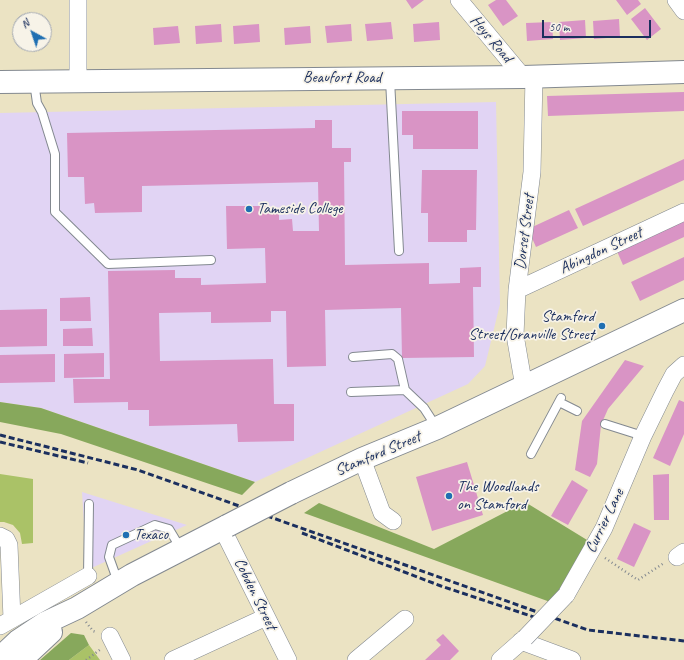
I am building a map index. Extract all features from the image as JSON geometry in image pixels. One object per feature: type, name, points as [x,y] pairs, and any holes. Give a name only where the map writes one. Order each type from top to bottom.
[{"type":"main road","name":"Beaufort Road","points":[[0,82],[529,76],[684,72]]},
{"type":"main road","name":"Stamford Street","points":[[77,608],[118,583],[291,493],[362,459],[437,428],[684,310]]},
{"type":"main road","points":[[0,658],[18,641],[45,623],[77,608]]},
{"type":"main road","points":[[21,660],[77,608]]},
{"type":"street","points":[[78,0],[78,80]]},
{"type":"street","name":"Heys Road","points":[[459,0],[529,76]]},
{"type":"street","points":[[676,0],[684,11]]},
{"type":"street","name":"Dorset Street","points":[[524,387],[515,335],[517,290],[532,172],[529,76]]},
{"type":"street","name":"Abingdon Street","points":[[517,290],[684,212]]},
{"type":"street","name":"Currier Lane","points":[[500,660],[523,640],[566,595],[604,528],[643,436],[674,374],[684,365]]},
{"type":"street","points":[[362,459],[382,512],[393,521]]},
{"type":"street","name":"Cobden Street","points":[[225,527],[266,617],[288,660]]},
{"type":"street","points":[[0,536],[6,539],[9,545],[6,622]]},
{"type":"street","points":[[6,622],[88,576]]},
{"type":"street","points":[[173,660],[266,617]]},
{"type":"street","points":[[356,660],[405,619]]},
{"type":"street","points":[[110,636],[122,660]]},
{"type":"street","points":[[523,640],[572,660]]},
{"type":"lane","points":[[390,78],[398,251]]},
{"type":"lane","points":[[34,81],[37,103],[42,112],[55,154],[55,212],[108,264],[211,260]]},
{"type":"lane","points":[[353,357],[392,354],[398,359],[405,390],[424,408],[437,428]]},
{"type":"lane","points":[[352,392],[405,390]]},
{"type":"lane","points":[[531,454],[560,400],[577,411]]},
{"type":"lane","points":[[605,424],[643,436]]},
{"type":"lane","points":[[88,576],[89,504]]},
{"type":"lane","points":[[118,583],[109,557],[112,545],[155,525],[169,529],[181,550]]},
{"type":"path","points":[[592,550],[638,580],[680,554]]},
{"type":"shaded area","name":"Tameside College","points":[[496,102],[500,304],[485,366],[468,384],[255,482],[41,408],[0,402],[0,113]]},
{"type":"shaded area","points":[[82,492],[187,525],[87,570]]},
{"type":"green space","points":[[0,402],[41,408],[255,482],[242,495],[61,434],[0,422]]},
{"type":"green space","points":[[0,474],[33,479],[33,543],[22,544],[20,533],[13,525],[0,522]]},
{"type":"green space","points":[[525,502],[592,543],[553,603],[304,513],[319,503],[434,549]]},
{"type":"green space","points":[[71,633],[84,635],[89,645],[69,660],[40,660]]},
{"type":"green space","points":[[89,645],[100,660],[69,660]]},
{"type":"building","points":[[406,0],[424,0],[412,9]]},
{"type":"building","points":[[496,0],[506,0],[518,16],[503,26],[488,5]]},
{"type":"building","points":[[616,0],[638,0],[641,4],[627,15]]},
{"type":"building","points":[[645,8],[661,29],[647,40],[631,19]]},
{"type":"building","points":[[619,19],[620,37],[594,39],[593,21]]},
{"type":"building","points":[[585,20],[586,38],[560,40],[559,22]]},
{"type":"building","points":[[391,22],[393,39],[367,41],[365,24]]},
{"type":"building","points":[[439,22],[440,40],[414,42],[413,24]]},
{"type":"building","points":[[552,22],[553,39],[527,41],[526,23]]},
{"type":"building","points":[[221,24],[222,42],[196,44],[195,26]]},
{"type":"building","points":[[259,24],[260,42],[234,44],[233,26]]},
{"type":"building","points":[[351,24],[352,41],[327,43],[325,26]]},
{"type":"building","points":[[178,26],[180,43],[154,45],[153,28]]},
{"type":"building","points":[[310,26],[311,43],[285,45],[284,28]]},
{"type":"building","points":[[684,92],[684,111],[548,116],[547,96]]},
{"type":"building","points":[[402,111],[478,111],[478,149],[413,149],[413,135],[402,135]]},
{"type":"building","name":"Tameside College","points":[[315,120],[332,120],[332,148],[351,148],[351,162],[344,162],[345,265],[429,263],[429,284],[460,283],[460,268],[481,267],[481,287],[473,287],[474,357],[402,358],[401,308],[325,310],[326,366],[287,367],[286,311],[271,311],[271,322],[211,323],[211,312],[159,313],[160,361],[273,359],[274,404],[294,404],[294,441],[238,442],[237,424],[149,426],[149,410],[128,410],[128,402],[74,403],[73,379],[110,379],[108,271],[175,270],[175,278],[201,278],[201,285],[266,283],[265,248],[227,249],[226,206],[267,206],[267,211],[279,210],[279,220],[292,219],[293,231],[319,231],[318,182],[142,186],[142,212],[95,213],[94,203],[85,204],[84,177],[68,177],[67,133],[315,128]]},
{"type":"building","points":[[684,159],[684,180],[583,226],[575,209]]},
{"type":"building","points":[[422,170],[477,170],[476,230],[467,230],[467,242],[428,242],[428,213],[421,213]]},
{"type":"building","points":[[569,210],[578,228],[536,247],[528,229]]},
{"type":"building","points":[[684,218],[684,237],[623,265],[616,249]]},
{"type":"building","points":[[684,257],[684,280],[640,301],[631,282]]},
{"type":"building","points":[[90,297],[91,321],[60,321],[60,298]]},
{"type":"building","points":[[47,309],[47,346],[0,347],[0,310]]},
{"type":"building","points":[[92,328],[93,346],[63,346],[63,329]]},
{"type":"building","points":[[104,353],[104,377],[64,378],[64,354]]},
{"type":"building","points":[[55,354],[55,382],[0,383],[0,355]]},
{"type":"building","points":[[625,360],[644,366],[608,409],[601,425],[597,464],[590,477],[575,470],[582,421]]},
{"type":"building","points":[[679,400],[684,402],[684,434],[670,466],[653,458]]},
{"type":"building","name":"The Woodlands on Stamford","points":[[467,462],[483,515],[432,531],[416,477]]},
{"type":"building","points":[[669,474],[669,520],[654,520],[653,475]]},
{"type":"building","points":[[572,480],[588,490],[568,525],[551,516]]},
{"type":"building","points":[[634,523],[651,531],[634,567],[617,559]]},
{"type":"building","points":[[443,634],[459,651],[450,660],[425,660],[441,645],[436,640]]},
{"type":"railway","points":[[0,435],[138,470],[588,630],[684,641]]},
{"type":"railway","points":[[0,442],[88,463]]},
{"type":"railway","points":[[302,533],[441,586],[543,620]]},
{"type":"place","name":"Tameside College","points":[[249,209]]},
{"type":"place","name":"Stamford Street/Granville Street","points":[[602,326]]},
{"type":"place","name":"The Woodlands on Stamford","points":[[449,496]]},
{"type":"place","name":"Texaco","points":[[126,535]]}]
